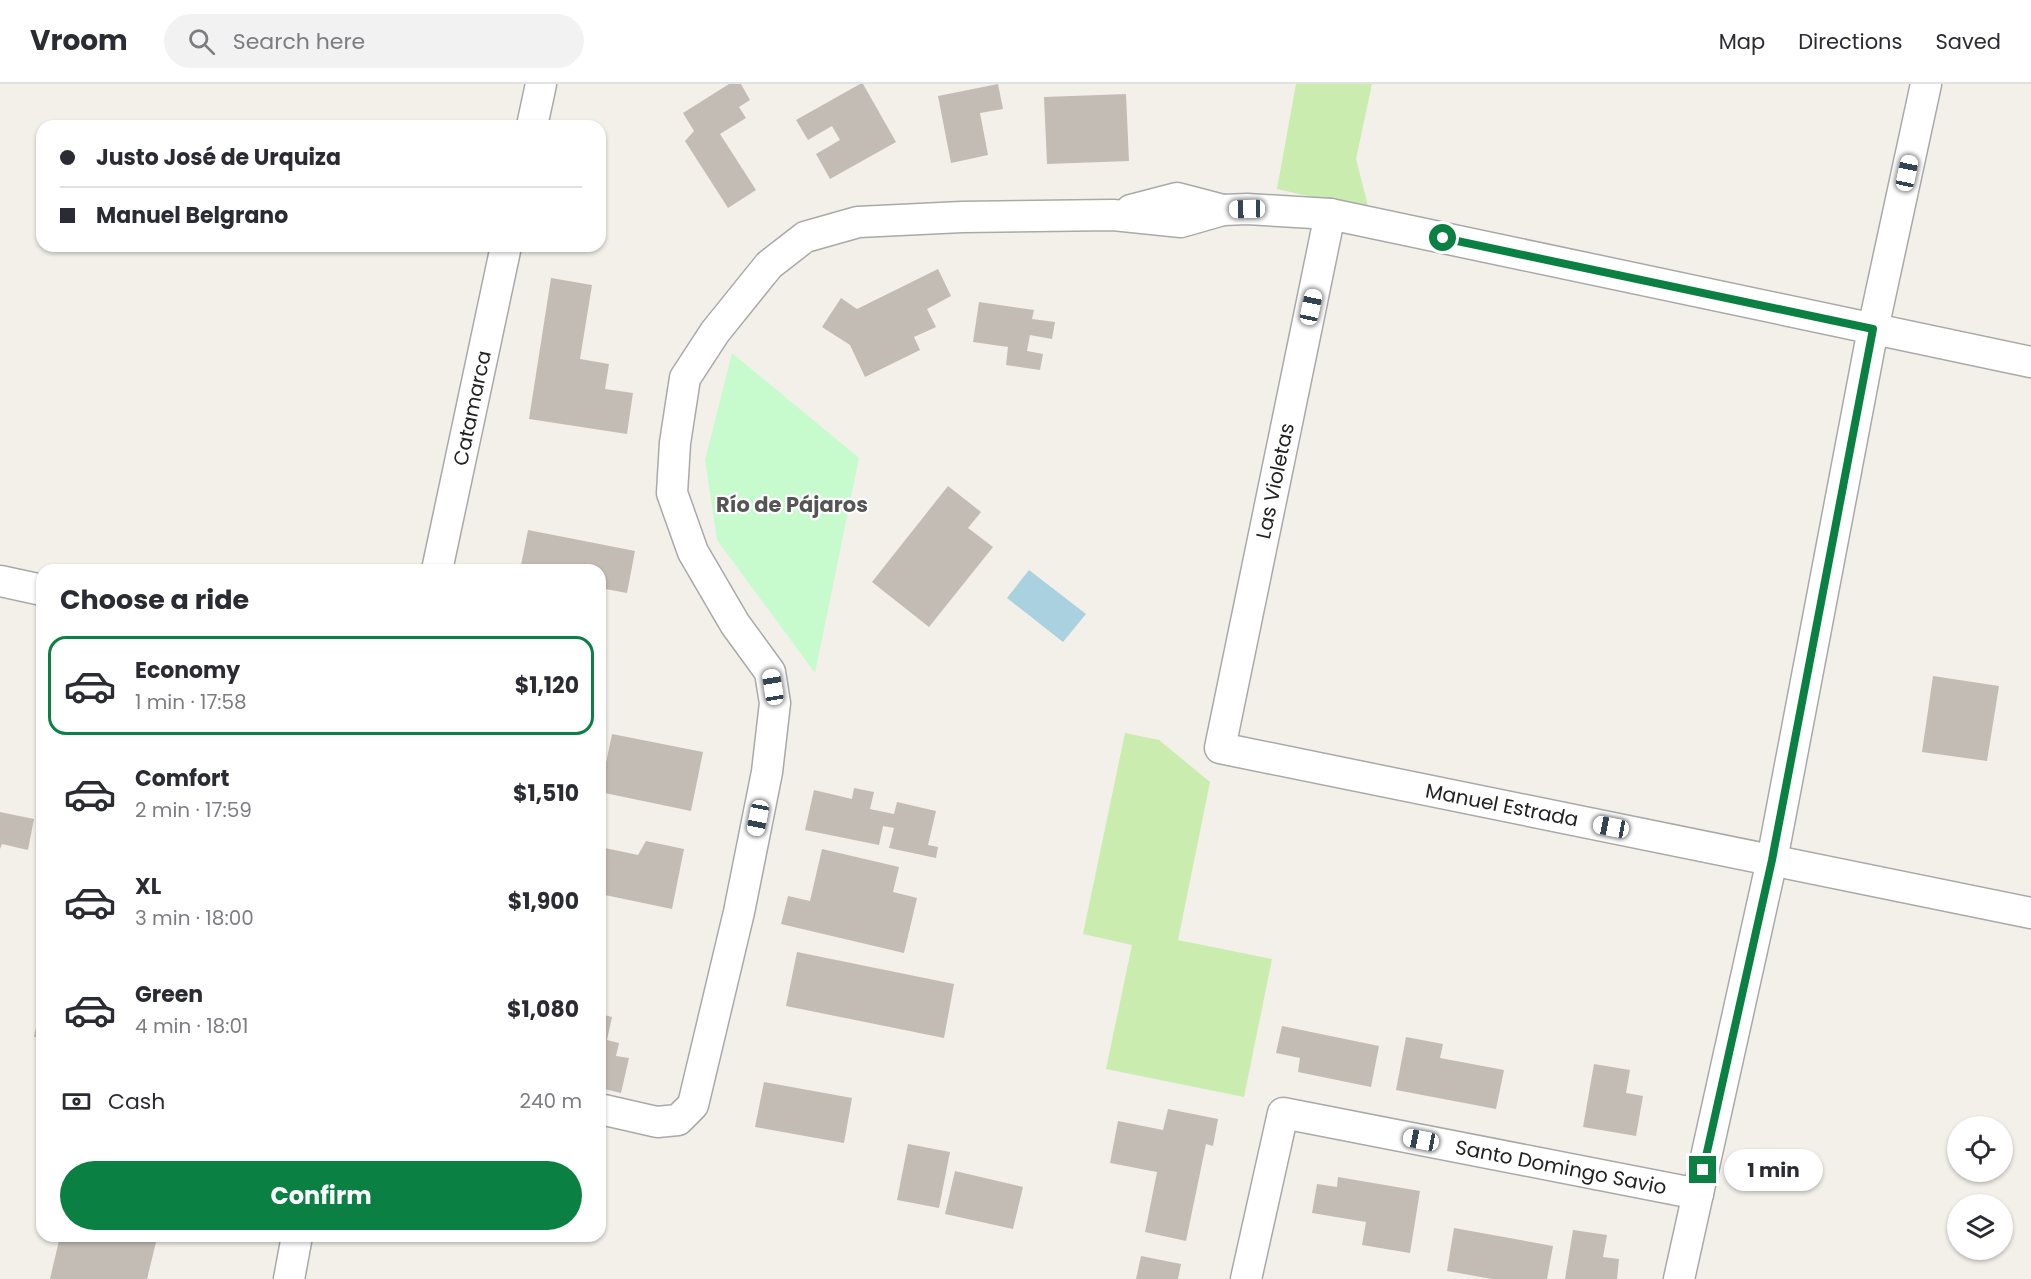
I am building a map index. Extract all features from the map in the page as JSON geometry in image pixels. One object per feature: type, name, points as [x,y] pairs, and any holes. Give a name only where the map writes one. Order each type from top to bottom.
[{"type":"street","points":[[533,120],[541,84]]},
{"type":"street","points":[[1679,1279],[1772,860],[1873,329],[1926,84]]},
{"type":"street","points":[[606,1110],[657,1122],[678,1120],[693,1105],[739,912],[767,772],[775,703],[770,672],[735,624],[693,552],[672,493],[675,443],[685,378],[715,332],[769,265],[805,237],[858,222],[962,217],[1113,215],[1182,222],[1223,210],[1330,214],[2031,362]]},
{"type":"street","name":"Las Violetas","points":[[1220,748],[1330,214]]},
{"type":"street","name":"Catamarca","points":[[438,564],[505,252]]},
{"type":"street","points":[[0,581],[36,589]]},
{"type":"street","name":"Manuel Estrada","points":[[1220,748],[2031,913]]},
{"type":"street","name":"Santo Domingo Savio","points":[[1246,1279],[1283,1113],[1698,1194]]},
{"type":"street","points":[[289,1279],[296,1242]]},
{"type":"green space","points":[[1296,84],[1372,84],[1356,159],[1369,210],[1277,189]]},
{"type":"green space","points":[[732,353],[859,458],[815,673],[717,540],[705,460]]},
{"type":"green space","points":[[1125,733],[1159,740],[1210,782],[1178,940],[1272,959],[1244,1097],[1106,1069],[1132,945],[1083,934]]},
{"type":"water","points":[[1029,570],[1086,614],[1063,642],[1007,598]]},
{"type":"building","points":[[729,84],[741,84],[750,100],[739,107],[746,118],[720,134],[756,190],[728,208],[685,141],[694,131],[683,113]]},
{"type":"building","points":[[863,84],[896,142],[830,179],[816,154],[840,140],[832,126],[808,140],[796,120]]},
{"type":"building","points":[[998,84],[1003,109],[980,113],[988,155],[951,163],[938,96]]},
{"type":"building","points":[[1126,94],[1129,161],[1047,164],[1044,97]]},
{"type":"building","points":[[938,269],[951,296],[927,309],[936,327],[914,337],[920,350],[865,377],[850,345],[822,327],[841,298],[857,309]]},
{"type":"building","points":[[551,278],[592,285],[580,359],[609,364],[605,389],[633,393],[627,434],[529,419]]},
{"type":"building","points":[[979,302],[1034,310],[1032,319],[1055,322],[1052,339],[1030,335],[1027,351],[1043,354],[1040,370],[1006,365],[1008,347],[973,342]]},
{"type":"building","points":[[948,486],[981,512],[968,528],[993,547],[929,627],[872,582]]},
{"type":"building","points":[[528,530],[635,551],[627,593],[606,589],[606,564],[521,564]]},
{"type":"building","points":[[1933,676],[1999,686],[1987,761],[1922,752]]},
{"type":"building","points":[[612,734],[703,752],[691,811],[606,793],[606,763]]},
{"type":"building","points":[[854,788],[874,792],[870,809],[894,814],[897,802],[936,811],[928,845],[938,847],[936,858],[889,848],[894,828],[883,826],[879,845],[805,830],[814,790],[852,799]]},
{"type":"building","points":[[0,812],[34,819],[28,850],[2,844],[0,849]]},
{"type":"building","points":[[646,841],[684,849],[672,909],[606,895],[606,848],[638,855]]},
{"type":"building","points":[[822,849],[899,867],[893,892],[917,898],[904,953],[781,924],[788,896],[810,901]]},
{"type":"building","points":[[797,952],[954,984],[944,1038],[786,1006]]},
{"type":"building","points":[[606,1016],[612,1017],[607,1040],[619,1043],[616,1056],[629,1058],[621,1093],[606,1089]]},
{"type":"building","points":[[1282,1026],[1379,1046],[1371,1087],[1298,1072],[1300,1058],[1276,1053]]},
{"type":"building","points":[[1406,1037],[1443,1044],[1440,1058],[1504,1070],[1496,1109],[1396,1090]]},
{"type":"building","points":[[1594,1064],[1630,1070],[1626,1093],[1643,1096],[1636,1136],[1583,1127]]},
{"type":"building","points":[[764,1082],[852,1098],[844,1143],[755,1127]]},
{"type":"building","points":[[1168,1109],[1218,1119],[1213,1146],[1206,1144],[1186,1241],[1145,1232],[1157,1172],[1110,1163],[1118,1121],[1163,1130]]},
{"type":"building","points":[[908,1144],[950,1152],[939,1208],[897,1200]]},
{"type":"building","points":[[955,1171],[1023,1187],[1013,1229],[945,1214]]},
{"type":"building","points":[[1338,1177],[1420,1191],[1410,1253],[1362,1245],[1366,1222],[1312,1213],[1317,1184],[1337,1187]]},
{"type":"building","points":[[1454,1228],[1553,1246],[1547,1279],[1492,1279],[1447,1271]]},
{"type":"building","points":[[1573,1230],[1607,1235],[1603,1257],[1619,1259],[1617,1279],[1565,1279]]},
{"type":"building","points":[[59,1242],[156,1242],[147,1279],[50,1279]]},
{"type":"building","points":[[1141,1256],[1181,1264],[1178,1279],[1136,1279]]},
{"type":"district","name":"Río de Pájaros","points":[[792,505]]},
{"type":"route","points":[[1443,238],[1873,329],[1772,860],[1703,1170]]}]
